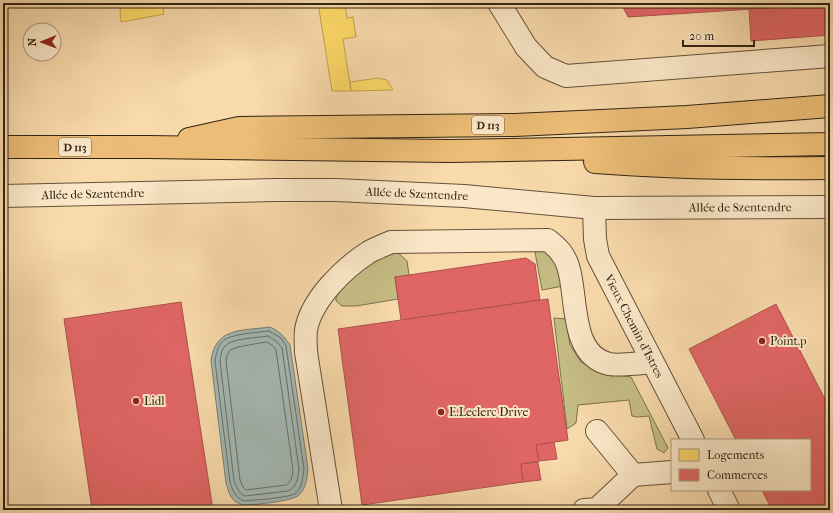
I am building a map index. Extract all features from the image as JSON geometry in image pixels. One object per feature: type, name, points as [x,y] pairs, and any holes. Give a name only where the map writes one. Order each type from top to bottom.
[{"type":"main road","name":"D 113","points":[[148,147],[239,128],[515,125],[687,117],[830,106]]},
{"type":"main road","name":"D 113","points":[[3,147],[148,147],[450,151],[830,144]]},
{"type":"main road","points":[[450,151],[648,166],[769,169],[830,168]]},
{"type":"street","points":[[499,3],[526,47],[545,67],[566,76],[830,56]]},
{"type":"street","name":"Allée de Szentendre","points":[[3,196],[267,190],[336,190],[464,196],[594,208],[830,208]]},
{"type":"street","name":"Vieux Chemin d'Istres","points":[[594,208],[595,239],[598,256],[692,439]]},
{"type":"street","points":[[331,510],[306,352],[306,330],[313,309],[348,267],[370,252],[391,242],[548,240],[560,250],[568,267],[576,317],[581,338],[588,351],[600,361],[611,365],[652,362]]},
{"type":"street","points":[[597,431],[633,475]]},
{"type":"street","points":[[584,510],[597,508],[633,475],[671,472]]},
{"type":"street","points":[[720,491],[729,510]]},
{"type":"shaded area","points":[[545,251],[558,267],[563,286],[542,290],[535,252]]},
{"type":"shaded area","points":[[387,252],[397,252],[407,261],[409,275],[395,277],[398,299],[356,306],[342,306],[336,301],[336,294],[341,284]]},
{"type":"shaded area","points":[[554,318],[566,319],[570,345],[581,362],[603,373],[631,377],[668,448],[664,453],[657,449],[649,416],[632,416],[629,400],[578,405],[576,423],[567,429]]},
{"type":"water","points":[[270,327],[281,334],[290,345],[308,469],[306,483],[301,493],[296,497],[274,502],[244,505],[236,502],[232,498],[226,483],[211,361],[218,342],[224,336],[240,331]]},
{"type":"building: Logements","points":[[139,3],[162,4],[164,14],[121,22],[120,10],[122,7]]},
{"type":"building: Logements","points":[[318,3],[345,3],[347,18],[353,17],[356,37],[343,39],[351,91],[332,91]]},
{"type":"building: Logements","points":[[378,78],[387,80],[393,90],[351,91],[350,82]]},
{"type":"building: Commerces","points":[[621,3],[830,3],[830,4],[628,17]]},
{"type":"building: Commerces","points":[[830,4],[830,35],[751,41],[749,9]]},
{"type":"building: Commerces","points":[[526,258],[535,264],[540,300],[401,320],[395,277]]},
{"type":"building: Commerces","points":[[548,299],[568,440],[536,445],[539,461],[521,464],[523,482],[362,505],[338,329]]},
{"type":"building: Commerces","points":[[181,302],[213,510],[92,510],[64,319]]},
{"type":"building: Commerces","points":[[776,304],[830,409],[830,510],[772,510],[762,491],[811,491],[811,439],[735,439],[689,349]]},
{"type":"building: Commerces","points":[[554,442],[557,459],[539,461],[536,445]]},
{"type":"building: Commerces","points":[[538,462],[541,480],[523,482],[521,464]]},
{"type":"place","name":"Point.p","points":[[762,341]]},
{"type":"place","name":"Lidl","points":[[136,401]]},
{"type":"place","name":"E.Leclerc Drive","points":[[441,412]]}]
